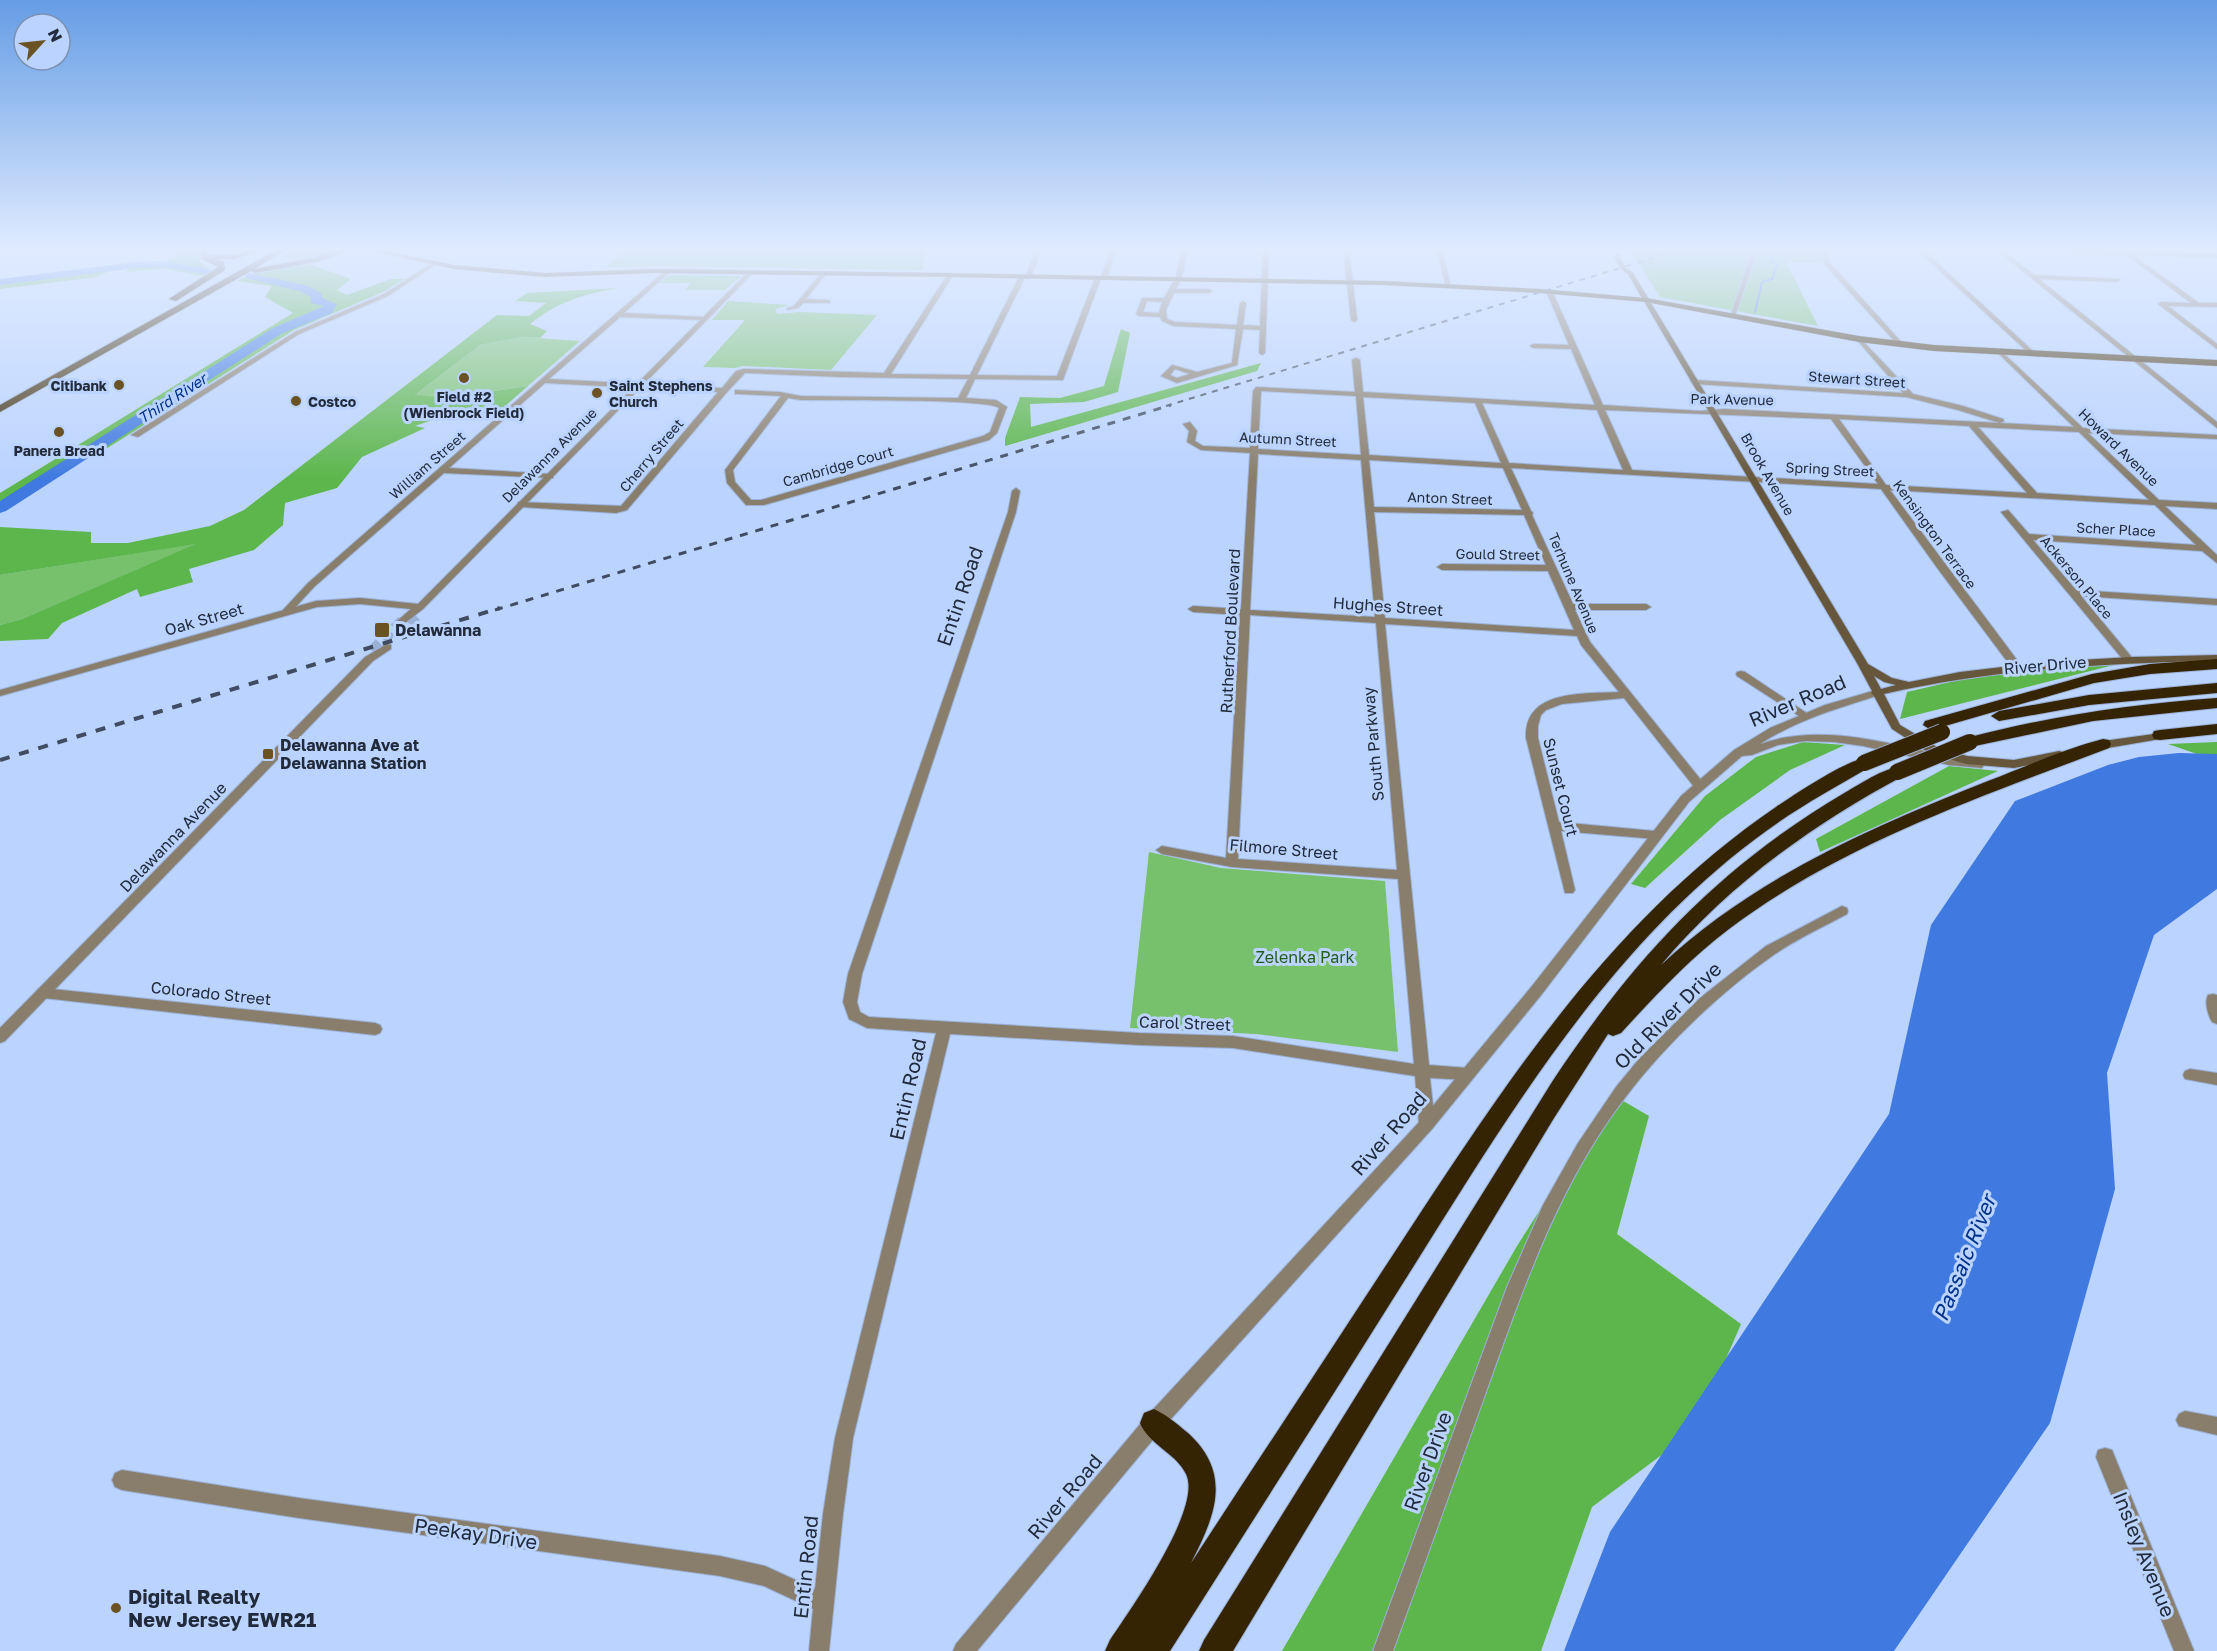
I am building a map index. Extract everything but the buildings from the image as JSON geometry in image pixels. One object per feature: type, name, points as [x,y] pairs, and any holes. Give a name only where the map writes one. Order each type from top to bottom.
[{"type":"highway","points":[[98,344],[130,325]]},
{"type":"highway","points":[[0,399],[131,325]]},
{"type":"highway","points":[[0,409],[149,325]]},
{"type":"highway","points":[[1152,1651],[1477,1146],[1542,1051],[1587,992],[1662,908],[1714,860],[1791,804],[1864,763],[1937,729],[2092,679],[2150,669],[2217,664]]},
{"type":"highway","points":[[1937,729],[2053,705],[2125,695],[2217,688]]},
{"type":"highway","points":[[1215,1651],[1567,1077],[1640,976],[1713,897],[1764,854],[1817,816],[1897,772],[1970,742],[2083,717],[2142,708],[2217,703]]},
{"type":"highway","points":[[2160,735],[2217,731]]},
{"type":"highway","points":[[1567,1077],[1650,988],[1690,951],[1721,925],[1769,892],[1872,837],[1924,813],[2103,744]]},
{"type":"highway","points":[[1121,1651],[1174,1564],[1190,1532],[1202,1494],[1202,1478],[1196,1464],[1154,1423]]},
{"type":"main road","name":"Brook Avenue","points":[[1661,325],[1862,663],[1890,719],[1905,735],[1932,750],[1966,760],[2014,764],[2103,744],[2160,735]]},
{"type":"main road","points":[[1782,325],[1901,345],[2001,353],[2217,363]]},
{"type":"main road","name":"River Drive","points":[[1876,693],[1916,683],[2016,666],[2217,658]]},
{"type":"main road","points":[[1862,663],[1888,680],[1916,683]]},
{"type":"main road","points":[[1890,719],[1887,710],[1893,697],[1916,683]]},
{"type":"street","points":[[135,435],[297,333],[316,325]]},
{"type":"street","name":"William Street","points":[[288,610],[311,585],[606,325]]},
{"type":"street","name":"Delawanna Avenue","points":[[402,621],[418,612],[698,325]]},
{"type":"street","points":[[886,376],[918,325]]},
{"type":"street","points":[[961,399],[1000,325]]},
{"type":"street","name":"Cherry Street","points":[[521,504],[622,509],[739,373],[744,371],[886,376],[1060,378],[1082,325]]},
{"type":"street","points":[[1192,325],[1259,328],[1262,354]]},
{"type":"street","points":[[1564,325],[1628,471]]},
{"type":"street","points":[[1883,325],[1901,345]]},
{"type":"street","points":[[2002,325],[2033,354]]},
{"type":"street","points":[[2091,325],[2217,426]]},
{"type":"street","points":[[2188,325],[2217,347]]},
{"type":"street","points":[[1197,374],[1235,364],[1242,328]]},
{"type":"street","points":[[1859,339],[1911,396]]},
{"type":"street","points":[[1533,346],[1574,347]]},
{"type":"street","name":"Howard Avenue","points":[[2001,353],[2217,560]]},
{"type":"street","name":"South Parkway","points":[[1356,360],[1427,1124]]},
{"type":"street","points":[[542,381],[724,390]]},
{"type":"street","name":"Stewart Street","points":[[1695,382],[1911,396],[1969,411],[2012,426]]},
{"type":"street","name":"Park Avenue","points":[[1256,400],[1257,391],[1264,388],[2217,437]]},
{"type":"street","name":"Cambridge Court","points":[[738,392],[785,396],[801,398],[961,399],[1001,404],[1003,407],[993,433],[986,438],[761,503],[749,502],[731,483],[729,470],[785,396]]},
{"type":"street","name":"Rutherford Boulevard","points":[[1232,863],[1256,400]]},
{"type":"street","name":"Terhune Avenue","points":[[1477,400],[1508,464],[1585,643],[1699,785]]},
{"type":"street","name":"Kensington Terrace","points":[[1833,416],[2016,666]]},
{"type":"street","name":"Autumn Street","points":[[1187,424],[1192,429],[1191,442],[1197,447],[1406,459]]},
{"type":"street","points":[[1971,424],[2034,495]]},
{"type":"street","name":"Spring Street","points":[[1406,459],[2217,506]]},
{"type":"street","points":[[441,470],[550,476]]},
{"type":"street","name":"Entin Road","points":[[819,1651],[844,1438],[944,1028],[867,1022],[854,1015],[850,1002],[851,992],[855,974],[1012,512],[1016,491]]},
{"type":"street","name":"Anton Street","points":[[1370,509],[1529,513]]},
{"type":"street","name":"Ackerson Place","points":[[2005,513],[2129,660]]},
{"type":"street","name":"Scher Place","points":[[2026,537],[2205,548]]},
{"type":"street","name":"Gould Street","points":[[1442,567],[1553,568]]},
{"type":"street","points":[[2073,593],[2217,602]]},
{"type":"street","name":"Oak Street","points":[[0,693],[288,610],[316,604],[346,601],[418,612]]},
{"type":"street","points":[[1570,608],[1646,608]]},
{"type":"street","name":"Hughes Street","points":[[1193,609],[1581,633]]},
{"type":"street","name":"Delawanna Avenue","points":[[0,1037],[370,655],[387,646]]},
{"type":"street","points":[[1741,674],[1806,716]]},
{"type":"street","name":"River Road","points":[[963,1651],[1154,1423],[1427,1124],[1537,990],[1655,835],[1699,785],[1760,737],[1806,716],[1876,693]]},
{"type":"street","name":"Sunset Court","points":[[1569,890],[1532,738],[1533,720],[1542,709],[1561,702],[1627,695]]},
{"type":"street","points":[[1729,762],[1754,749],[1781,740],[1827,736],[1864,741],[1966,764],[2014,764]]},
{"type":"street","points":[[1553,826],[1655,835]]},
{"type":"street","name":"Filmore Street","points":[[1162,850],[1232,863],[1404,875]]},
{"type":"street","name":"Old River Drive","points":[[1515,1287],[1566,1177],[1608,1109],[1644,1063],[1727,982],[1771,950],[1842,911]]},
{"type":"street","name":"Colorado Street","points":[[43,993],[375,1029]]},
{"type":"street","points":[[2213,999],[2217,1018]]},
{"type":"street","name":"Carol Street","points":[[944,1028],[1139,1040],[1233,1042],[1422,1071],[1468,1074]]},
{"type":"street","points":[[2190,1075],[2216,1080]]},
{"type":"street","name":"River Drive","points":[[1383,1651],[1515,1287]]},
{"type":"street","points":[[2185,1420],[2217,1426]]},
{"type":"street","name":"Insley Avenue","points":[[2106,1458],[2184,1651]]},
{"type":"street","name":"Peekay Drive","points":[[122,1480],[299,1508],[720,1566],[765,1576],[824,1603]]},
{"type":"green space","points":[[273,325],[306,325],[294,330],[104,450],[98,449],[0,511],[0,493]]},
{"type":"green space","points":[[484,325],[533,325],[547,331],[540,338],[522,337],[480,345],[415,395],[447,398],[528,386],[496,414],[455,412],[415,426],[425,428],[362,457],[337,488],[285,503],[283,525],[254,550],[189,569],[193,582],[140,597],[137,589],[62,623],[48,639],[0,641],[0,625],[22,619],[196,544],[0,575],[0,527],[91,532],[91,543],[128,543],[210,526],[244,510]]},
{"type":"green space","points":[[740,325],[869,325],[831,370],[743,366],[703,367]]},
{"type":"green space","points":[[1121,329],[1130,333],[1118,392],[1084,402],[1030,404],[1031,427],[1261,363],[1257,371],[1005,446],[1005,438],[1020,397],[1060,398],[1104,386]]},
{"type":"green space","points":[[522,337],[580,341],[528,386],[447,398],[414,396],[480,345]]},
{"type":"green space","points":[[200,543],[22,619],[0,625],[0,575]]},
{"type":"green space","points":[[2090,664],[2118,664],[1900,719],[1907,692],[1963,679]]},
{"type":"green space","points":[[1803,742],[1845,745],[1790,770],[1720,820],[1645,888],[1631,884],[1705,796],[1756,757]]},
{"type":"green space","points":[[2217,742],[2217,754],[2197,754],[2168,744]]},
{"type":"green space","points":[[1949,766],[1998,771],[1820,852],[1816,839]]},
{"type":"green space","name":"Zelenka Park","points":[[1149,852],[1221,868],[1385,881],[1398,1052],[1256,1034],[1130,1028]]},
{"type":"green space","points":[[1613,1095],[1649,1116],[1617,1234],[1741,1324],[1695,1430],[1592,1507],[1541,1651],[1282,1651],[1517,1246]]},
{"type":"water","name":"Passaic River","points":[[2179,753],[2217,754],[2217,889],[2154,935],[2107,1073],[2115,1189],[2050,1423],[1894,1651],[1564,1651],[1610,1532],[1889,1114],[1931,925],[2015,801],[2108,765],[2139,757]]},
{"type":"waterway","name":"Third River","points":[[0,508],[277,331],[291,325]]},
{"type":"tunnel","points":[[398,635],[416,616]]},
{"type":"tunnel","points":[[372,651],[402,621]]},
{"type":"railway","points":[[1166,406],[1432,325]]},
{"type":"railway","points":[[495,610],[1171,405]]},
{"type":"railway","points":[[0,760],[500,608]]},
{"type":"place","name":"Field #2 (Wienbrock Field)","points":[[464,378]]},
{"type":"place","name":"Citibank","points":[[119,385]]},
{"type":"place","name":"Saint Stephens Church","points":[[597,393]]},
{"type":"place","name":"Costco","points":[[296,401]]},
{"type":"place","name":"Panera Bread","points":[[59,432]]},
{"type":"place","name":"Delawanna","points":[[382,630]]},
{"type":"place","name":"Delawanna Ave at Delawanna Station","points":[[268,754]]},
{"type":"place","name":"Digital Realty New Jersey EWR21","points":[[116,1608]]}]
